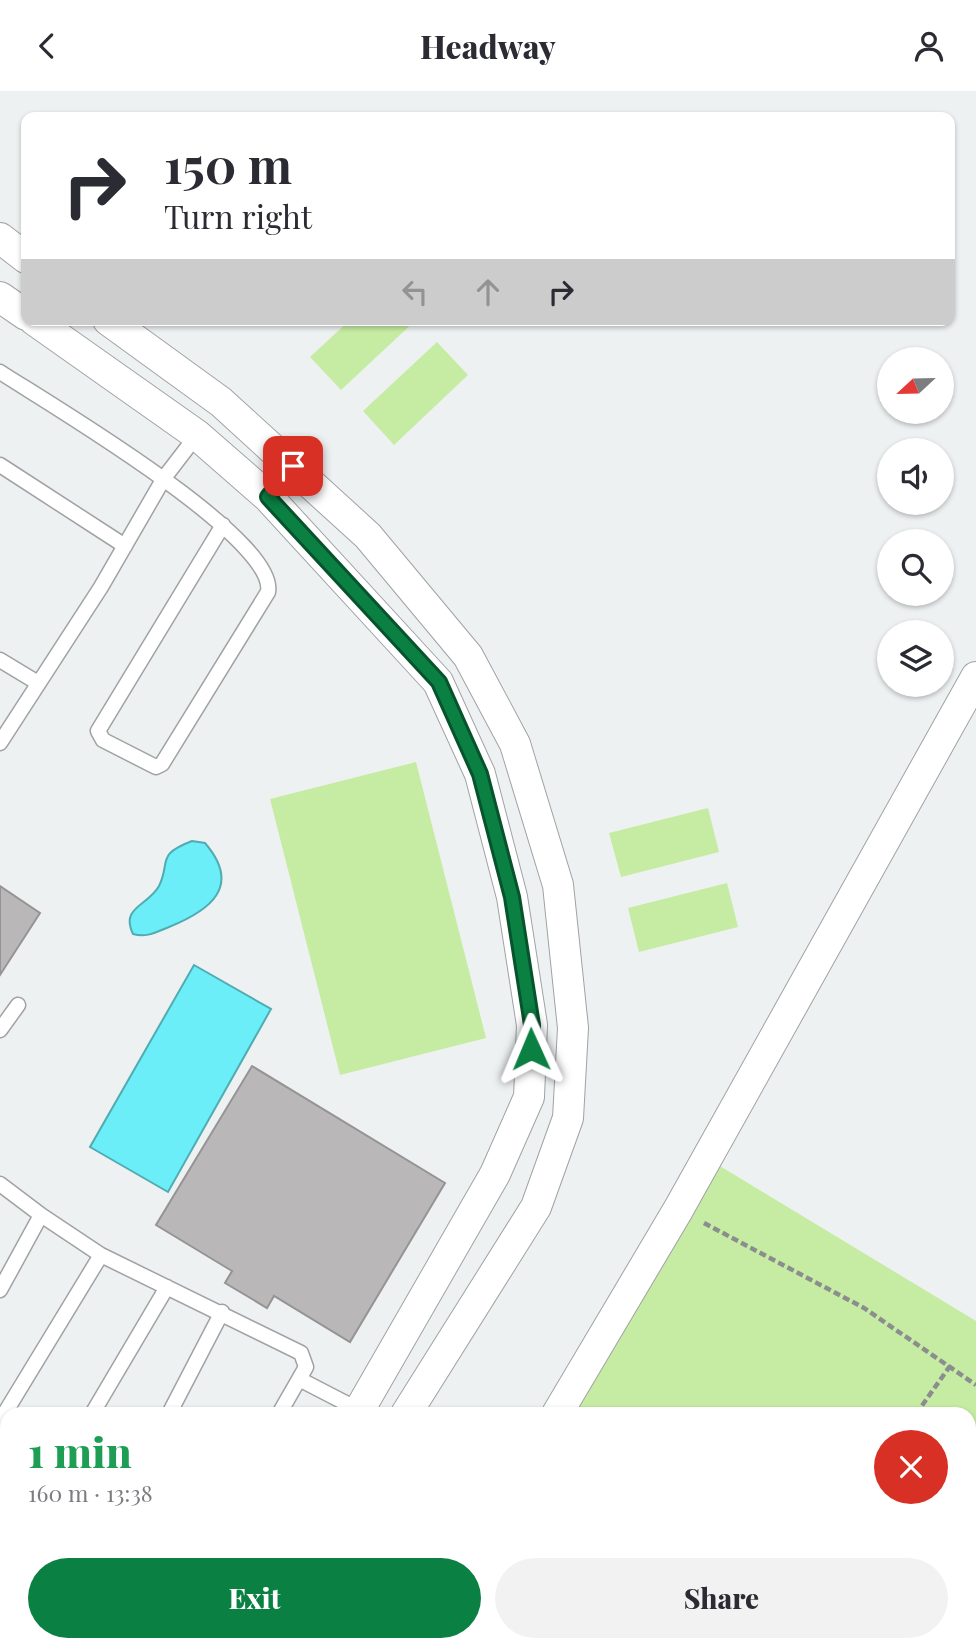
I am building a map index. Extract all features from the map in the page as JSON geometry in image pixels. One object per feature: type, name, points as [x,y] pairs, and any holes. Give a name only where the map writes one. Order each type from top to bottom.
[{"type":"street","points":[[0,238],[21,254]]},
{"type":"street","points":[[0,297],[21,312]]},
{"type":"street","points":[[54,326],[197,435],[268,497],[439,682],[480,774],[512,897],[532,1025],[529,1097],[495,1174],[363,1407]]},
{"type":"street","points":[[116,326],[221,402],[368,536],[468,656],[515,744],[558,885],[573,1028],[568,1118],[536,1207],[410,1407]]},
{"type":"street","points":[[197,435],[221,402]]},
{"type":"street","points":[[268,497],[293,466]]},
{"type":"street","points":[[561,1407],[678,1210],[976,677]]},
{"type":"street","points":[[452,714],[489,696]]},
{"type":"lane","points":[[0,372],[164,478],[223,525],[265,572],[268,592],[162,764],[158,767],[147,764],[103,740],[98,731],[223,525]]},
{"type":"lane","points":[[0,743],[125,546],[164,478],[197,435]]},
{"type":"lane","points":[[0,465],[125,546]]},
{"type":"lane","points":[[0,660],[38,683]]},
{"type":"lane","points":[[0,1030],[18,1005]]},
{"type":"lane","points":[[0,1184],[41,1216],[101,1255],[301,1353],[306,1367],[284,1407]]},
{"type":"lane","points":[[0,1290],[41,1216]]},
{"type":"lane","points":[[9,1407],[101,1255]]},
{"type":"lane","points":[[96,1407],[167,1287]]},
{"type":"lane","points":[[173,1407],[222,1313]]},
{"type":"lane","points":[[301,1380],[349,1407]]},
{"type":"path","points":[[678,1210],[864,1308],[976,1385]]},
{"type":"path","points":[[921,1407],[950,1366]]},
{"type":"green space","points":[[344,326],[410,326],[341,390],[310,357]]},
{"type":"green space","points":[[437,342],[468,375],[394,445],[363,411]]},
{"type":"green space","points":[[416,762],[486,1038],[340,1075],[270,799]]},
{"type":"green space","points":[[708,808],[719,852],[621,877],[609,833]]},
{"type":"green space","points":[[727,883],[738,927],[639,952],[628,908]]},
{"type":"green space","points":[[715,1163],[976,1321],[976,1407],[572,1407]]},
{"type":"water","points":[[192,841],[205,843],[216,858],[221,872],[217,895],[198,913],[184,920],[151,934],[133,934],[130,918],[137,907],[159,886],[168,855]]},
{"type":"water","points":[[194,965],[271,1009],[168,1192],[90,1147]]},
{"type":"building","points":[[0,886],[40,913],[0,975]]},
{"type":"building","points":[[252,1066],[445,1183],[350,1342],[274,1296],[267,1308],[225,1283],[232,1271],[156,1225]]},
{"type":"route","points":[[293,466],[268,497],[439,682],[480,774],[512,897],[532,1025],[531,1049]]}]
